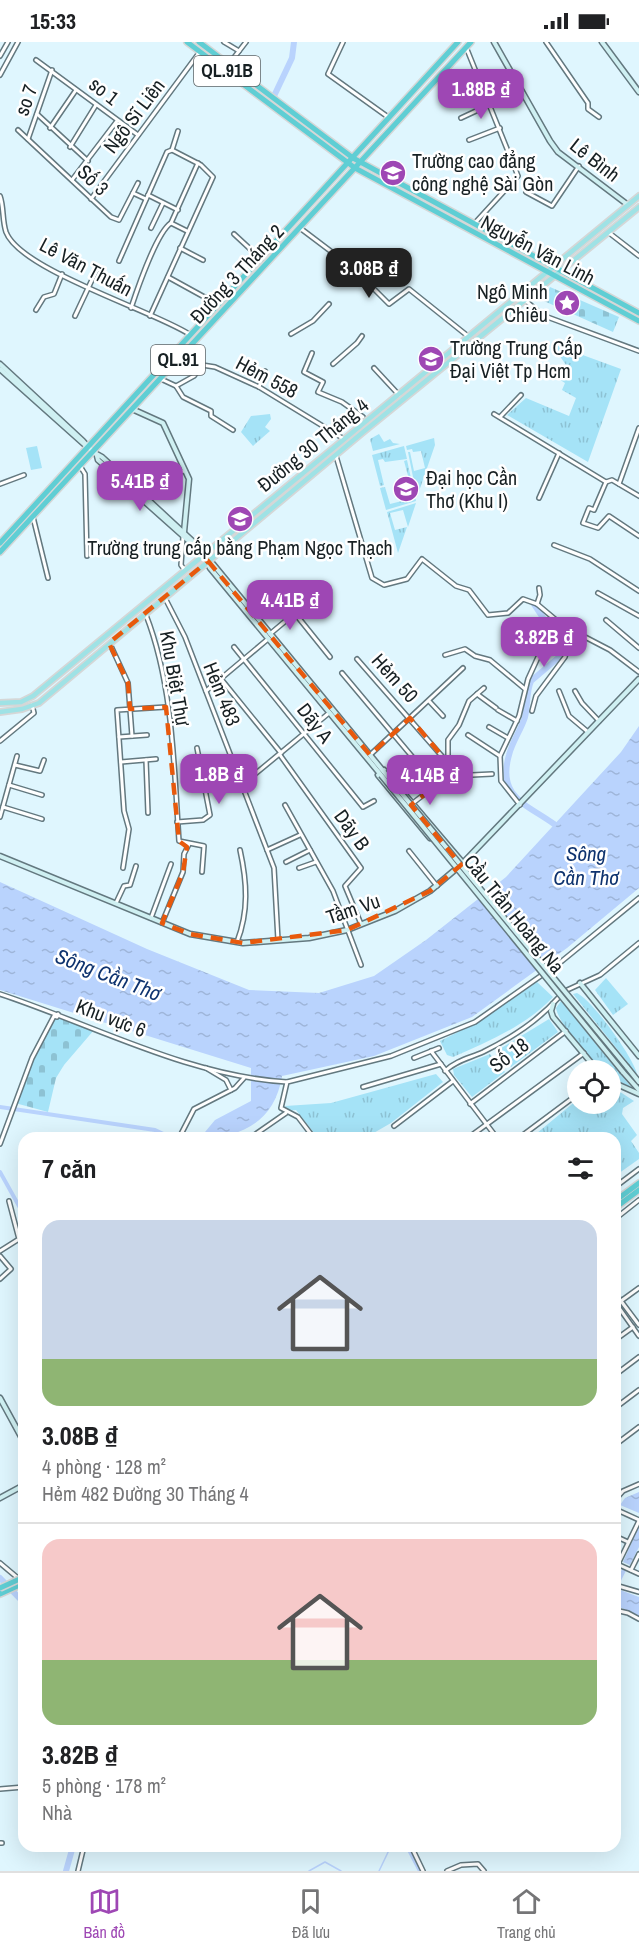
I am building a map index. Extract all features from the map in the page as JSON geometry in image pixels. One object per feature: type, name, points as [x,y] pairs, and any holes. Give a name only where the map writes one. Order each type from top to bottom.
[{"type":"highway","name":"Nguyễn Văn Linh","points":[[187,42],[201,47],[229,64],[278,107],[355,168],[639,321]]},
{"type":"highway","name":"Đường 3 Tháng 2","points":[[0,552],[80,465],[191,335],[458,42]]},
{"type":"highway","name":"Đường 3 Tháng 2","points":[[0,543],[132,409],[471,42]]},
{"type":"highway","name":"Nguyễn Văn Linh","points":[[201,47],[268,98]]},
{"type":"highway","name":"Nguyễn Văn Linh","points":[[278,107],[360,162],[639,313]]},
{"type":"highway","points":[[243,279],[249,283]]},
{"type":"highway","points":[[233,290],[238,295]]},
{"type":"highway","points":[[621,1196],[639,1183]]},
{"type":"highway","points":[[621,1204],[639,1190]]},
{"type":"highway","points":[[0,1588],[18,1580]]},
{"type":"highway","points":[[0,1594],[18,1586]]},
{"type":"main road","name":"Lê Bình","points":[[494,42],[558,152],[628,205]]},
{"type":"main road","points":[[602,42],[639,92]]},
{"type":"main road","name":"Đường 30 Tháng 4","points":[[0,703],[21,702],[33,696],[201,553],[399,395],[639,196]]},
{"type":"main road","name":"Đường 30 Tháng 4","points":[[0,712],[32,705],[209,563],[362,433],[639,207]]},
{"type":"main road","points":[[469,337],[474,342]]},
{"type":"main road","points":[[0,364],[91,450]]},
{"type":"main road","points":[[0,369],[81,444],[102,457],[201,553],[210,568],[381,772],[413,803],[463,863]]},
{"type":"main road","points":[[132,409],[163,423],[189,479],[184,535]]},
{"type":"main road","points":[[358,428],[362,433]]},
{"type":"main road","name":"Tầm Vu","points":[[0,856],[190,934],[237,942],[278,942],[347,930],[394,911],[437,886],[463,863],[639,680]]},
{"type":"main road","points":[[331,712],[370,755],[381,772],[379,777],[456,869]]},
{"type":"main road","name":"Cầu Trần Hoàng Na","points":[[381,772],[639,1082]]},
{"type":"main road","name":"Cầu Trần Hoàng Na","points":[[381,772],[639,1092]]},
{"type":"main road","points":[[580,983],[639,1056]]},
{"type":"main road","points":[[553,1004],[551,1011],[553,1017],[589,1060]]},
{"type":"main road","points":[[621,1085],[639,1092]]},
{"type":"main road","points":[[0,1398],[18,1431]]},
{"type":"main road","points":[[0,1498],[18,1488]]},
{"type":"street","points":[[0,56],[8,42]]},
{"type":"street","points":[[0,75],[18,42]]},
{"type":"street","points":[[224,42],[239,51]]},
{"type":"street","points":[[229,64],[246,42]]},
{"type":"street","points":[[343,42],[328,75],[390,118]]},
{"type":"street","points":[[546,42],[588,104],[588,110],[599,117]]},
{"type":"street","name":"Ngô Sĩ Liên","points":[[91,198],[201,47]]},
{"type":"street","points":[[466,47],[491,104],[518,176],[474,224]]},
{"type":"street","name":"so 1","points":[[36,60],[138,135]]},
{"type":"street","name":"so 7","points":[[28,139],[52,70]]},
{"type":"street","points":[[50,128],[76,89]]},
{"type":"street","points":[[461,118],[491,104]]},
{"type":"street","points":[[70,147],[96,105]]},
{"type":"street","points":[[37,114],[70,147],[88,161]]},
{"type":"street","points":[[72,180],[117,121]]},
{"type":"street","points":[[470,140],[500,128]]},
{"type":"street","name":"Số 3","points":[[18,130],[111,218],[119,220],[138,183]]},
{"type":"street","points":[[119,261],[167,152],[172,150],[178,131]]},
{"type":"street","points":[[150,316],[213,177],[198,164],[172,150]]},
{"type":"street","points":[[131,308],[156,246],[171,224],[198,164]]},
{"type":"street","points":[[526,192],[552,206],[579,166]]},
{"type":"street","points":[[133,193],[178,210]]},
{"type":"street","name":"Lê Văn Thuấn","points":[[0,196],[6,233],[17,246],[88,288],[191,335]]},
{"type":"street","points":[[151,228],[163,203]]},
{"type":"street","points":[[171,224],[187,231]]},
{"type":"street","points":[[300,228],[364,279],[389,304],[409,289],[469,337]]},
{"type":"street","points":[[608,232],[639,256]]},
{"type":"street","points":[[234,234],[261,260]]},
{"type":"street","points":[[180,248],[203,260]]},
{"type":"street","points":[[75,316],[98,267]]},
{"type":"street","points":[[36,310],[44,297],[54,294],[62,274]]},
{"type":"street","points":[[167,277],[219,305]]},
{"type":"street","points":[[525,300],[542,315],[639,351]]},
{"type":"street","points":[[291,334],[312,321],[329,304]]},
{"type":"street","points":[[333,364],[357,344],[362,336]]},
{"type":"street","points":[[312,353],[304,372],[323,382],[318,392],[342,402],[363,417]]},
{"type":"street","name":"Hẻm 558","points":[[176,386],[194,376],[202,365],[208,365],[259,387],[344,439]]},
{"type":"street","points":[[374,368],[399,395]]},
{"type":"street","points":[[259,387],[265,371]]},
{"type":"street","points":[[160,379],[176,386],[183,397],[211,411],[212,416],[233,430]]},
{"type":"street","points":[[500,417],[521,395]]},
{"type":"street","points":[[494,414],[606,482]]},
{"type":"street","points":[[619,484],[639,428]]},
{"type":"street","points":[[539,498],[558,453]]},
{"type":"street","points":[[336,456],[372,578],[384,585],[407,579],[422,559],[456,586],[469,590],[488,615],[508,613],[522,599],[537,604],[573,630],[610,650],[639,672]]},
{"type":"street","points":[[80,465],[85,474],[87,556]]},
{"type":"street","points":[[133,472],[185,471]]},
{"type":"street","points":[[0,484],[24,475]]},
{"type":"street","points":[[639,496],[612,480],[606,482],[594,510],[589,508],[583,523],[598,528],[609,516],[639,536]]},
{"type":"street","points":[[33,517],[48,578]]},
{"type":"street","points":[[184,535],[181,565],[184,569]]},
{"type":"street","points":[[554,545],[590,559],[639,591]]},
{"type":"street","points":[[537,604],[540,595],[539,588]]},
{"type":"street","points":[[598,593],[639,616]]},
{"type":"street","points":[[281,596],[330,657]]},
{"type":"street","name":"Hẻm 483","points":[[165,598],[185,637],[274,868],[278,942]]},
{"type":"street","name":"Khu Biệt Thự","points":[[146,613],[155,636],[166,707],[179,841],[204,846],[202,872]]},
{"type":"street","points":[[206,691],[245,660],[295,613]]},
{"type":"street","points":[[606,620],[639,648]]},
{"type":"street","points":[[532,711],[536,696],[565,657],[573,630]]},
{"type":"street","points":[[520,804],[501,781],[500,756],[517,721],[526,689],[545,642]]},
{"type":"street","points":[[109,643],[128,683],[132,736]]},
{"type":"street","name":"Dãy A","points":[[234,647],[363,808],[374,801]]},
{"type":"street","points":[[445,655],[465,649],[475,656],[490,660],[526,689]]},
{"type":"street","name":"Hẻm 50","points":[[357,659],[448,763]]},
{"type":"street","name":"Hẻm 50","points":[[370,755],[463,668]]},
{"type":"street","name":"Hẻm 50","points":[[342,674],[436,785]]},
{"type":"street","name":"Dãy B","points":[[221,679],[281,754],[361,868],[345,886],[361,924]]},
{"type":"street","points":[[413,803],[436,785],[448,771],[448,740],[470,701],[484,688]]},
{"type":"street","points":[[559,691],[569,716],[588,732]]},
{"type":"street","points":[[575,691],[582,703],[599,721]]},
{"type":"street","points":[[477,694],[517,721]]},
{"type":"street","points":[[429,701],[443,716]]},
{"type":"street","points":[[0,741],[34,714],[32,705]]},
{"type":"street","points":[[123,868],[129,825],[124,811],[117,710],[166,707]]},
{"type":"street","points":[[242,785],[331,712]]},
{"type":"street","points":[[489,727],[508,738]]},
{"type":"street","points":[[119,737],[147,735]]},
{"type":"street","points":[[468,735],[500,756]]},
{"type":"street","points":[[177,822],[203,820],[210,815],[196,748]]},
{"type":"street","points":[[0,817],[17,756]]},
{"type":"street","points":[[121,762],[156,759]]},
{"type":"street","points":[[15,765],[40,771],[44,760]]},
{"type":"street","points":[[146,760],[148,813]]},
{"type":"street","points":[[448,771],[471,775],[492,774]]},
{"type":"street","points":[[9,785],[42,795]]},
{"type":"street","points":[[285,805],[333,891],[361,965]]},
{"type":"street","points":[[3,807],[42,819]]},
{"type":"street","points":[[267,850],[300,835]]},
{"type":"street","points":[[162,923],[183,872],[184,854],[189,844]]},
{"type":"street","points":[[237,942],[245,917],[247,892],[240,850]]},
{"type":"street","points":[[286,862],[310,850]]},
{"type":"street","points":[[409,851],[437,886]]},
{"type":"street","points":[[299,868],[316,862]]},
{"type":"street","points":[[151,918],[171,864]]},
{"type":"street","points":[[115,904],[124,886],[130,885],[136,866]]},
{"type":"street","name":"Khu vực 6","points":[[0,994],[205,1067],[247,1078],[287,1082],[391,1056],[475,1022],[561,961],[639,898]]},
{"type":"street","points":[[445,1071],[455,1062],[479,1054],[515,1035],[530,1025],[563,992],[600,975],[639,943]]},
{"type":"street","points":[[0,1144],[32,1058],[54,1016],[57,1017],[58,1014]]},
{"type":"street","name":"Số 18","points":[[470,1104],[566,1031]]},
{"type":"street","points":[[414,1058],[439,1048]]},
{"type":"street","points":[[431,1051],[492,1132]]},
{"type":"street","points":[[476,1132],[584,1053]]},
{"type":"street","points":[[363,1087],[441,1064]]},
{"type":"street","points":[[205,1067],[226,1080],[231,1090]]},
{"type":"street","points":[[182,1132],[194,1109],[231,1090],[247,1078]]},
{"type":"street","points":[[394,1126],[453,1081]]},
{"type":"street","points":[[287,1082],[281,1108],[286,1113],[298,1117],[309,1132]]},
{"type":"street","points":[[527,1132],[567,1102]]},
{"type":"street","points":[[259,1132],[286,1113]]},
{"type":"street","points":[[621,1182],[639,1169]]},
{"type":"street","points":[[621,1214],[639,1200]]},
{"type":"street","points":[[9,1201],[18,1235]]},
{"type":"street","points":[[0,1278],[11,1269],[0,1253],[18,1240]]},
{"type":"street","points":[[638,1324],[621,1301],[639,1288]]},
{"type":"street","points":[[621,1312],[639,1336]]},
{"type":"street","points":[[621,1336],[633,1327]]},
{"type":"street","points":[[621,1370],[639,1357]]},
{"type":"street","points":[[621,1404],[639,1390]]},
{"type":"street","points":[[621,1440],[639,1427]]},
{"type":"street","points":[[621,1493],[639,1484]]},
{"type":"street","points":[[621,1512],[639,1520],[621,1555]]},
{"type":"street","points":[[621,1539],[628,1542]]},
{"type":"street","points":[[631,1570],[639,1554]]},
{"type":"street","points":[[0,1563],[18,1578]]},
{"type":"street","points":[[621,1566],[639,1574]]},
{"type":"street","points":[[621,1586],[639,1592]]},
{"type":"street","points":[[621,1611],[639,1619]]},
{"type":"street","points":[[0,1789],[18,1788]]},
{"type":"street","points":[[78,1871],[83,1852]]},
{"type":"street","points":[[414,1852],[423,1871]]},
{"type":"street","points":[[447,1871],[461,1865],[478,1864],[483,1869]]},
{"type":"highlighted area","points":[[208,561],[370,755],[410,718],[448,763],[441,782],[411,805],[461,865],[430,891],[347,930],[243,943],[190,934],[162,923],[183,872],[187,847],[179,841],[166,707],[130,709],[128,683],[109,643]]},
{"type":"green space","points":[[550,287],[619,317],[613,332],[544,301]]},
{"type":"green space","points":[[558,346],[621,369],[588,462],[507,415],[526,398],[569,416],[576,398],[562,390],[565,383],[551,374],[566,365],[557,352]]},
{"type":"green space","points":[[270,414],[271,419],[265,427],[270,431],[253,446],[241,432],[251,416]]},
{"type":"green space","points":[[379,434],[384,442],[390,439],[393,443],[400,444],[373,451],[370,439]]},
{"type":"green space","points":[[434,438],[435,445],[417,497],[408,452],[410,452],[414,471],[425,468],[421,451],[407,450],[406,446]]},
{"type":"green space","points":[[37,446],[42,468],[31,470],[26,448]]},
{"type":"green space","points":[[404,446],[407,459],[385,462],[383,459],[378,460],[384,485],[380,486],[372,455]]},
{"type":"green space","points":[[407,460],[416,501],[386,510],[380,488],[385,487],[390,504],[414,498],[404,461]]},
{"type":"green space","points":[[416,503],[408,527],[403,510],[390,513],[395,530],[407,527],[398,553],[387,512]]},
{"type":"green space","points":[[606,978],[628,1004],[613,1015],[595,990]]},
{"type":"green space","points":[[537,982],[553,997],[543,1007],[493,1039],[453,1057],[447,1055],[440,1041],[478,1022]]},
{"type":"green space","points":[[577,993],[593,1007],[612,1030],[637,1074],[573,994]]},
{"type":"green space","points":[[561,1001],[609,1060],[593,1060],[563,1023],[556,1008]]},
{"type":"green space","points":[[53,1015],[94,1030],[56,1078],[48,1112],[15,1103],[32,1055]]},
{"type":"green space","points":[[549,1019],[558,1032],[511,1067],[498,1050]]},
{"type":"green space","points":[[490,1054],[505,1072],[472,1097],[454,1075],[453,1069]]},
{"type":"green space","points":[[436,1074],[443,1082],[391,1123],[375,1132],[313,1132],[296,1110],[287,1111],[285,1106],[331,1103]]},
{"type":"green space","points":[[621,1075],[632,1088],[621,1083]]},
{"type":"green space","points":[[621,1093],[634,1101],[623,1108],[622,1114],[637,1135],[631,1141],[639,1153],[639,1159],[621,1172],[621,1132],[538,1132],[567,1108],[567,1114],[621,1114]]},
{"type":"water","name":"Sông Cần Thơ","points":[[639,726],[639,888],[567,948],[472,1017],[374,1056],[282,1076],[272,1105],[254,1124],[238,1132],[205,1132],[215,1120],[251,1101],[251,1068],[0,990],[0,882],[147,949],[249,990],[319,993],[374,976],[426,940],[506,877],[621,752]]},
{"type":"water","points":[[639,1492],[639,1513],[621,1505],[625,1498]]},
{"type":"water","points":[[639,1526],[639,1547],[630,1565],[623,1562]]},
{"type":"water","points":[[621,1590],[639,1597],[639,1616],[621,1608]]},
{"type":"waterway","points":[[274,96],[292,58],[294,42]]},
{"type":"waterway","points":[[534,604],[562,647],[558,658],[531,681],[525,717],[509,755],[506,769],[507,781],[516,798],[554,824]]},
{"type":"waterway","points":[[0,1107],[159,1132]]},
{"type":"waterway","points":[[0,1172],[18,1204]]},
{"type":"waterway","points":[[621,1576],[624,1570]]},
{"type":"waterway","points":[[0,1578],[18,1597]]},
{"type":"waterway","points":[[66,1871],[71,1852]]},
{"type":"waterway","points":[[379,1871],[388,1852]]},
{"type":"waterway","points":[[410,1852],[420,1871]]},
{"type":"waterway","points":[[309,1871],[325,1862],[341,1871]]},
{"type":"place","name":"Trường cao đẳng công nghệ Sài Gòn","points":[[393,173]]},
{"type":"place","name":"Ngô Minh Chiêu","points":[[567,303]]},
{"type":"place","name":"Trường Trung Cấp Đại Việt Tp Hcm","points":[[431,359]]},
{"type":"place","name":"Đại học Cần Thơ (Khu I)","points":[[406,489]]},
{"type":"place","name":"Trường trung cấp bằng Phạm Ngọc Thạch","points":[[240,519]]}]
